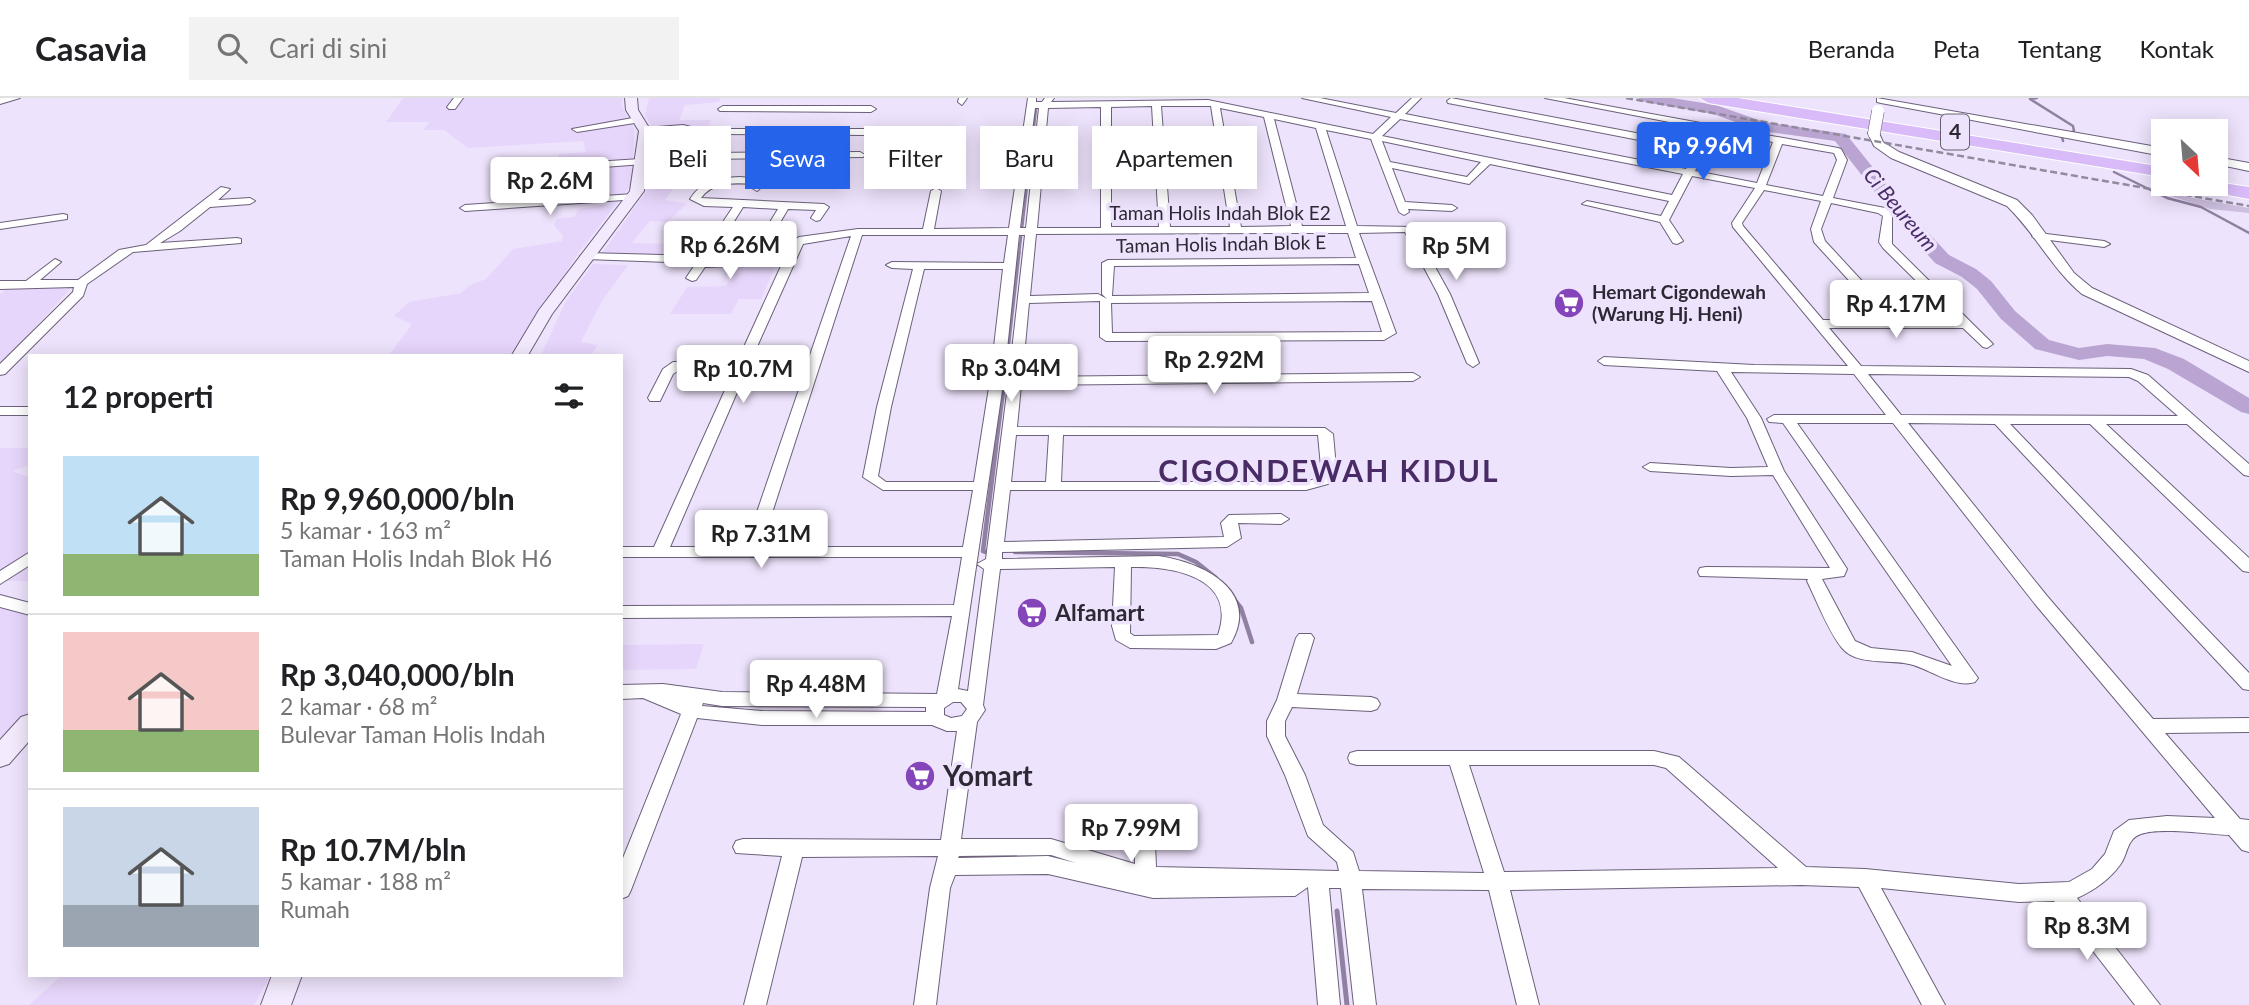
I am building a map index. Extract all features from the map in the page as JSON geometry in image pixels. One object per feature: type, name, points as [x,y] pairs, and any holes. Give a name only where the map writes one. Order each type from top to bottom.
[{"type":"highway","name":"4","points":[[1708,98],[2151,171]]},
{"type":"highway","name":"4","points":[[1748,98],[2151,162]]},
{"type":"highway","points":[[1831,119],[2151,176]]},
{"type":"highway","points":[[2228,174],[2249,178]]},
{"type":"highway","points":[[2228,183],[2249,187]]},
{"type":"highway","points":[[2228,189],[2249,193]]},
{"type":"main road","points":[[521,354],[537,324],[586,256],[634,197],[639,186],[641,126],[632,110],[631,98]]},
{"type":"main road","points":[[0,757],[28,726]]},
{"type":"main road","points":[[276,1005],[286,977]]},
{"type":"street","points":[[1,100],[15,98]]},
{"type":"street","points":[[452,107],[459,98]]},
{"type":"street","points":[[794,126],[808,98]]},
{"type":"street","points":[[1181,98],[1375,137],[1433,119],[1690,174],[1886,212],[1887,246],[1987,344]]},
{"type":"street","points":[[1306,98],[1395,115],[1702,149]]},
{"type":"street","points":[[1375,137],[1395,115],[1417,98]]},
{"type":"street","points":[[1549,98],[1840,153],[1842,160],[1816,229],[1820,242],[1894,323]]},
{"type":"street","points":[[1039,102],[1106,105],[1211,104]]},
{"type":"street","points":[[925,1005],[940,888],[948,857],[972,713],[980,486],[997,381],[1013,231],[1039,102]]},
{"type":"street","points":[[972,713],[950,726],[941,705],[962,611],[979,562],[995,547],[1031,231],[1039,102]]},
{"type":"street","points":[[2151,150],[1880,103],[1874,133],[1878,144],[1895,155],[2012,203],[2027,218],[2069,276],[2087,291],[2173,329],[2249,368]]},
{"type":"street","points":[[1156,104],[1165,231]]},
{"type":"street","points":[[1211,104],[1236,230]]},
{"type":"street","points":[[1106,105],[1107,231]]},
{"type":"street","points":[[723,109],[870,109]]},
{"type":"street","points":[[1268,115],[1297,230]]},
{"type":"street","points":[[1433,119],[1487,160],[1676,199]]},
{"type":"street","points":[[577,129],[644,126]]},
{"type":"street","name":"Taman Holis Indah Blok E","points":[[1320,126],[1375,297],[1390,331],[1384,336],[1107,337],[1108,263],[1363,261]]},
{"type":"street","points":[[1664,220],[1713,128]]},
{"type":"street","points":[[1375,137],[1403,208],[1452,208]]},
{"type":"street","points":[[1779,140],[1759,188],[1737,223],[1738,227],[1856,368],[2041,600],[2245,833]]},
{"type":"street","points":[[850,155],[860,155]]},
{"type":"street","points":[[1386,164],[1469,181],[1487,160]]},
{"type":"street","points":[[2228,163],[2249,167]]},
{"type":"street","points":[[564,167],[644,166]]},
{"type":"street","points":[[745,181],[718,182],[701,189],[694,197],[704,203],[824,207],[816,218]]},
{"type":"street","points":[[149,246],[176,229],[225,189]]},
{"type":"street","points":[[928,232],[936,191]]},
{"type":"street","points":[[465,208],[634,197]]},
{"type":"street","points":[[206,204],[250,201]]},
{"type":"street","points":[[692,278],[740,204]]},
{"type":"street","points":[[1587,204],[1664,220],[1677,241]]},
{"type":"street","points":[[586,256],[751,263],[785,205]]},
{"type":"street","points":[[0,226],[63,217]]},
{"type":"street","name":"Taman Holis Indah Blok E2","points":[[744,362],[798,242],[815,236],[858,232],[1409,229],[1444,294],[1473,363]]},
{"type":"street","points":[[751,552],[858,232]]},
{"type":"street","points":[[2038,236],[2104,244]]},
{"type":"street","points":[[0,285],[81,283],[122,252],[149,246],[237,240]]},
{"type":"street","points":[[0,296],[55,262]]},
{"type":"street","points":[[892,264],[1009,266]]},
{"type":"street","points":[[919,266],[884,407],[870,477],[883,486],[980,486]]},
{"type":"street","points":[[0,371],[79,293],[81,283]]},
{"type":"street","points":[[1024,300],[1375,297]]},
{"type":"street","points":[[1817,324],[1964,324]]},
{"type":"street","points":[[1604,361],[1721,367],[2132,373],[2143,378],[2249,472]]},
{"type":"street","points":[[660,551],[744,362]]},
{"type":"street","points":[[655,398],[668,372],[678,365],[814,362]]},
{"type":"street","points":[[1706,572],[1838,572],[1839,569],[1777,471],[1754,418],[1721,367]]},
{"type":"street","points":[[997,381],[1413,377]]},
{"type":"street","points":[[0,411],[28,411]]},
{"type":"street","points":[[1815,581],[1849,645],[1856,650],[1865,654],[1909,657],[1969,678],[1781,419],[2189,420]]},
{"type":"street","points":[[1999,420],[2249,684]]},
{"type":"street","points":[[2094,420],[2249,567]]},
{"type":"street","points":[[1003,486],[1306,486],[1330,480],[1331,473],[1326,434],[1320,431],[1010,431]]},
{"type":"street","points":[[1053,485],[1056,431]]},
{"type":"street","points":[[1650,467],[1731,472],[1777,471]]},
{"type":"street","points":[[995,547],[1227,542],[1233,538],[1229,523],[1234,518],[1281,519]]},
{"type":"street","points":[[623,552],[751,552],[979,562],[1123,562],[1174,562],[1220,588],[1228,599],[1231,624],[1225,639],[1216,643],[1130,642],[1122,636],[1120,626],[1123,562]]},
{"type":"street","points":[[0,579],[28,558]]},
{"type":"street","points":[[0,601],[28,608]]},
{"type":"street","points":[[623,612],[962,611]]},
{"type":"street","points":[[1305,638],[1286,700],[1276,721],[1276,736],[1295,775],[1315,830],[1346,858],[1331,881],[1329,1005]]},
{"type":"street","points":[[623,692],[644,692],[736,718],[848,720],[969,698],[972,713]]},
{"type":"street","points":[[1286,700],[1371,704]]},
{"type":"street","points":[[623,885],[693,704]]},
{"type":"street","points":[[2150,726],[2249,725]]},
{"type":"street","points":[[1357,758],[1654,758],[1672,762],[1801,876]]},
{"type":"street","points":[[1457,759],[1496,880],[1528,1005]]},
{"type":"street","points":[[1144,819],[1146,875]]},
{"type":"street","points":[[948,857],[1051,848],[1077,854],[1120,871],[1146,875],[1331,881],[1801,876],[1866,878],[2019,893],[2072,891],[2099,875],[2114,858],[2121,837],[2136,825],[2167,824],[2245,833]]},
{"type":"street","points":[[743,847],[1048,865],[1153,889],[1331,881]]},
{"type":"street","points":[[755,1005],[794,848]]},
{"type":"street","points":[[1866,878],[1934,1005]]},
{"type":"street","points":[[1331,881],[1365,1005]]},
{"type":"street","points":[[2059,892],[2149,1005]]},
{"type":"shaded area","points":[[403,98],[623,98],[621,104],[634,128],[632,184],[580,251],[512,354],[390,354],[412,324],[394,316],[409,302],[461,293],[470,285],[486,279],[513,249],[562,241],[563,236],[554,225],[557,219],[574,217],[579,209],[608,204],[607,200],[591,200],[594,193],[581,193],[589,167],[558,163],[559,154],[586,152],[583,141],[468,148],[444,130],[423,130],[430,122],[386,122]]},
{"type":"shaded area","points":[[649,98],[721,98],[719,102],[685,105],[679,120],[711,120],[709,126],[651,126],[645,115]]},
{"type":"shaded area","points":[[647,189],[673,189],[665,200],[686,204],[668,222],[650,221],[632,243],[674,244],[667,254],[601,255]]},
{"type":"shaded area","points":[[2171,196],[2249,208],[2249,213],[2210,209]]},
{"type":"shaded area","points":[[593,264],[628,265],[602,301],[581,342],[598,345],[592,354],[541,354],[566,301]]},
{"type":"shaded area","points":[[727,267],[775,267],[761,299],[739,299],[731,314],[670,314],[687,287],[726,286],[733,275],[724,275]]},
{"type":"shaded area","points":[[70,284],[71,288],[0,366],[0,294],[11,286]]},
{"type":"shaded area","points":[[0,448],[28,448],[28,466],[13,471],[28,477],[28,581],[0,581]]},
{"type":"shaded area","points":[[0,604],[28,611],[28,718],[0,749]]},
{"type":"shaded area","points":[[704,644],[696,669],[623,670],[623,645]]},
{"type":"shaded area","points":[[60,977],[270,977],[254,1005],[29,1005]]},
{"type":"waterway","name":"Ci Beureum","points":[[1645,98],[1716,110],[1761,126],[1840,137],[1902,215],[1942,259],[1969,273],[1984,285],[2008,315],[2042,345],[2079,354],[2107,350],[2147,353],[2176,364],[2249,407]]},
{"type":"waterway","points":[[2037,98],[2030,99],[2073,126],[2074,131],[2062,137],[2063,141]]},
{"type":"waterway","points":[[1022,229],[1036,109]]},
{"type":"waterway","points":[[2114,172],[2167,198],[2201,207],[2249,233]]},
{"type":"waterway","points":[[1019,254],[1021,237]]},
{"type":"waterway","points":[[1005,375],[1019,252]]},
{"type":"waterway","points":[[996,449],[1004,387]]},
{"type":"waterway","points":[[986,552],[983,551],[996,447]]},
{"type":"waterway","points":[[1015,552],[1178,554],[1196,562],[1216,578]]},
{"type":"waterway","points":[[1233,598],[1241,608],[1252,642]]},
{"type":"waterway","points":[[1337,911],[1347,1005]]},
{"type":"railway","points":[[1626,98],[2249,206]]},
{"type":"place","name":"Hemart Cigondewah (Warung Hj. Heni)","points":[[1569,303]]},
{"type":"place","name":"Alfamart","points":[[1032,613]]},
{"type":"place","name":"Yomart","points":[[920,776]]},
{"type":"district","name":"CIGONDEWAH KIDUL","points":[[1329,472]]}]
